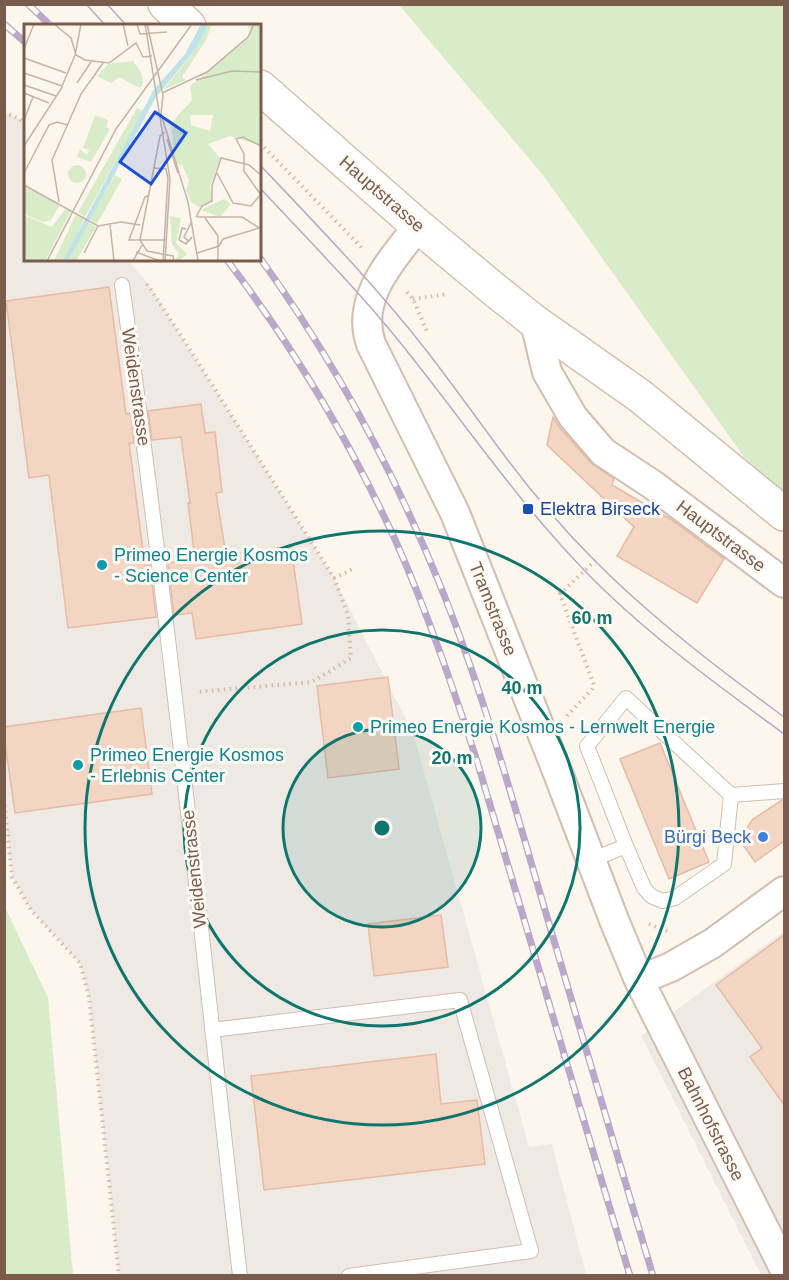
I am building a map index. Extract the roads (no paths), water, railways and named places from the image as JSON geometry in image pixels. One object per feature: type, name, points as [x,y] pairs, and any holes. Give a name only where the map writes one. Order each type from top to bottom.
[{"type":"main road","points":[[165,4],[187,24]]},
{"type":"main road","name":"Hauptstrasse","points":[[261,88],[418,226],[535,322],[640,396],[784,514]]},
{"type":"street","name":"Tramstrasse","points":[[418,226],[385,270],[375,288],[366,318],[366,332],[455,513],[639,980]]},
{"type":"street","name":"Hauptstrasse","points":[[535,322],[547,372],[573,417],[603,452],[653,485],[784,583]]},
{"type":"street","points":[[639,980],[671,967],[713,943],[784,891]]},
{"type":"street","name":"Bahnhofstrasse","points":[[639,980],[784,1268]]},
{"type":"lane","name":"Weidenstrasse","points":[[122,285],[174,694],[240,1275]]},
{"type":"lane","points":[[731,795],[724,864],[675,898],[663,901],[651,896],[644,888],[587,746],[626,698],[731,795],[784,791]]},
{"type":"lane","points":[[591,860],[626,846]]},
{"type":"lane","points":[[212,1030],[460,1000],[531,1251],[350,1275]]},
{"type":"tram line","points":[[86,4],[104,24]]},
{"type":"tram line","points":[[107,4],[125,24]]},
{"type":"tram line","points":[[261,166],[387,302],[528,486],[584,550],[664,624],[784,717]]},
{"type":"tram line","points":[[261,189],[377,315],[539,520],[585,571],[656,636],[784,734]]},
{"type":"railway","points":[[28,4],[49,24]]},
{"type":"railway","points":[[4,24],[24,41]]},
{"type":"railway","points":[[261,259],[337,375],[382,457],[422,542],[456,625],[509,787],[653,1276]]},
{"type":"railway","points":[[228,261],[275,327],[341,433],[379,506],[419,597],[477,761],[630,1276]]},
{"type":"place","name":"Elektra Birseck","points":[[528,509]]},
{"type":"place","name":"Primeo Energie Kosmos - Science Center","points":[[102,565]]},
{"type":"place","name":"Primeo Energie Kosmos - Lernwelt Energie","points":[[358,727]]},
{"type":"place","name":"Primeo Energie Kosmos - Erlebnis Center","points":[[78,765]]},
{"type":"place","name":"Bürgi Beck","points":[[763,837]]}]
